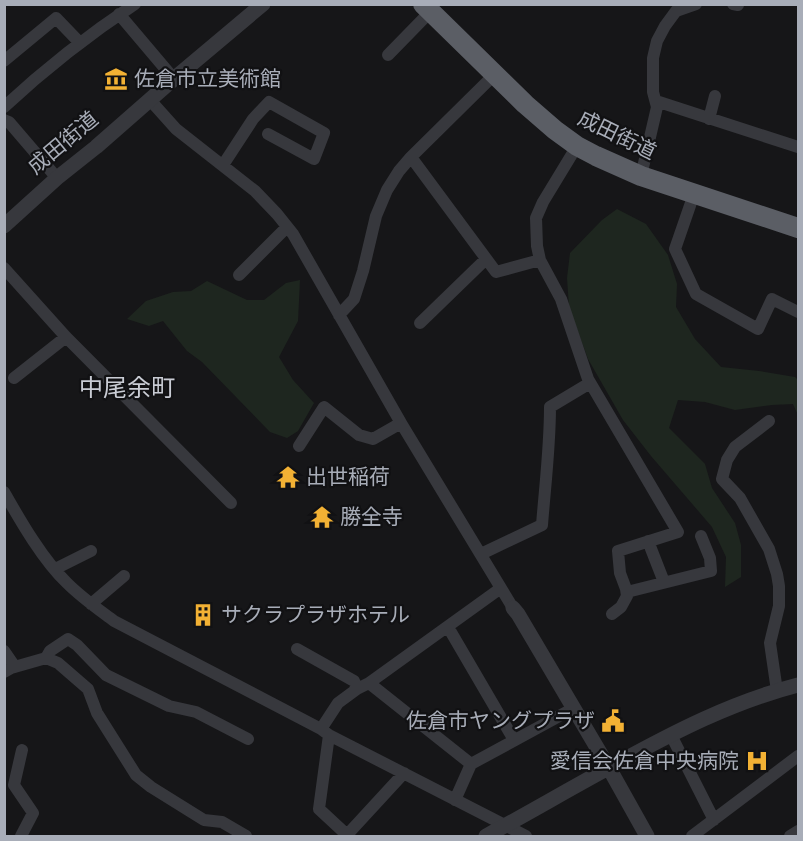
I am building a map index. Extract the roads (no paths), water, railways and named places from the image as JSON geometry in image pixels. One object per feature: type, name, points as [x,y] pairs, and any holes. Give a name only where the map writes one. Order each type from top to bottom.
[{"type":"highway","name":"成田街道","points":[[427,8],[494,75],[555,130],[577,146],[641,176],[798,224]]},
{"type":"street","points":[[4,107],[37,76],[80,42],[135,4]]},
{"type":"street","name":"成田街道","points":[[4,226],[57,178],[263,4]]},
{"type":"street","points":[[641,176],[657,107],[653,92],[653,58],[657,41],[676,11],[696,4]]},
{"type":"street","points":[[733,4],[738,5]]},
{"type":"street","points":[[388,55],[427,8]]},
{"type":"street","points":[[119,14],[174,79]]},
{"type":"street","points":[[4,61],[56,18],[80,42]]},
{"type":"street","points":[[339,315],[354,299],[376,216],[387,190],[399,171],[494,75]]},
{"type":"street","points":[[709,119],[715,96]]},
{"type":"street","points":[[150,99],[176,129],[255,191],[293,234],[401,423],[574,708],[647,837]]},
{"type":"street","points":[[656,101],[798,147]]},
{"type":"street","points":[[223,165],[253,119],[269,102],[324,133],[314,159],[268,134]]},
{"type":"street","points":[[5,121],[9,122],[57,178]]},
{"type":"street","points":[[577,146],[543,202],[536,218],[540,260],[561,299],[590,383],[678,532],[618,551],[620,573],[627,596],[621,607],[612,614]]},
{"type":"street","points":[[411,157],[496,272],[540,260]]},
{"type":"street","points":[[694,194],[675,249],[696,294],[758,329],[772,299],[798,312]]},
{"type":"street","points":[[239,275],[287,227]]},
{"type":"street","points":[[420,323],[486,259]]},
{"type":"street","points":[[4,268],[66,337],[231,503]]},
{"type":"street","points":[[14,378],[66,337]]},
{"type":"street","points":[[481,554],[542,525],[550,438],[550,407],[590,383]]},
{"type":"street","points":[[299,446],[324,407],[359,435],[374,439],[401,423]]},
{"type":"street","points":[[769,421],[735,447],[727,460],[722,479],[740,498],[774,561],[779,586],[779,606],[770,643],[777,691]]},
{"type":"street","points":[[4,492],[26,530],[65,582],[114,621],[526,837]]},
{"type":"street","points":[[627,592],[711,571],[710,558],[701,536]]},
{"type":"street","points":[[648,541],[664,582]]},
{"type":"street","points":[[55,569],[91,551]]},
{"type":"street","points":[[91,604],[124,576]]},
{"type":"street","points":[[404,773],[346,836],[319,809],[325,732],[338,703],[501,588]]},
{"type":"street","points":[[448,627],[514,740]]},
{"type":"street","points":[[46,658],[50,651],[68,639],[106,675],[169,706],[196,712],[248,739]]},
{"type":"street","points":[[297,649],[354,681],[357,689]]},
{"type":"street","points":[[4,651],[10,670],[46,658],[58,663],[88,689],[97,712],[136,775],[204,820],[222,822],[246,837]]},
{"type":"street","points":[[369,683],[471,764]]},
{"type":"street","points":[[486,837],[609,768],[717,712],[798,686]]},
{"type":"street","points":[[455,800],[471,764],[574,708]]},
{"type":"street","points":[[671,735],[714,820]]},
{"type":"street","points":[[21,837],[33,813],[14,785],[22,750]]},
{"type":"street","points":[[693,837],[798,756]]},
{"type":"street","points":[[790,837],[798,831]]},
{"type":"place","name":"佐倉市立美術館","points":[[116,79]]},
{"type":"place","name":"出世稲荷","points":[[288,477]]},
{"type":"place","name":"勝全寺","points":[[322,517]]},
{"type":"place","name":"サクラプラザホテル","points":[[203,615]]},
{"type":"place","name":"佐倉市ヤングプラザ","points":[[613,721]]},
{"type":"place","name":"愛信会佐倉中央病院","points":[[757,761]]},
{"type":"district","name":"中尾余町","points":[[127,388]]}]
